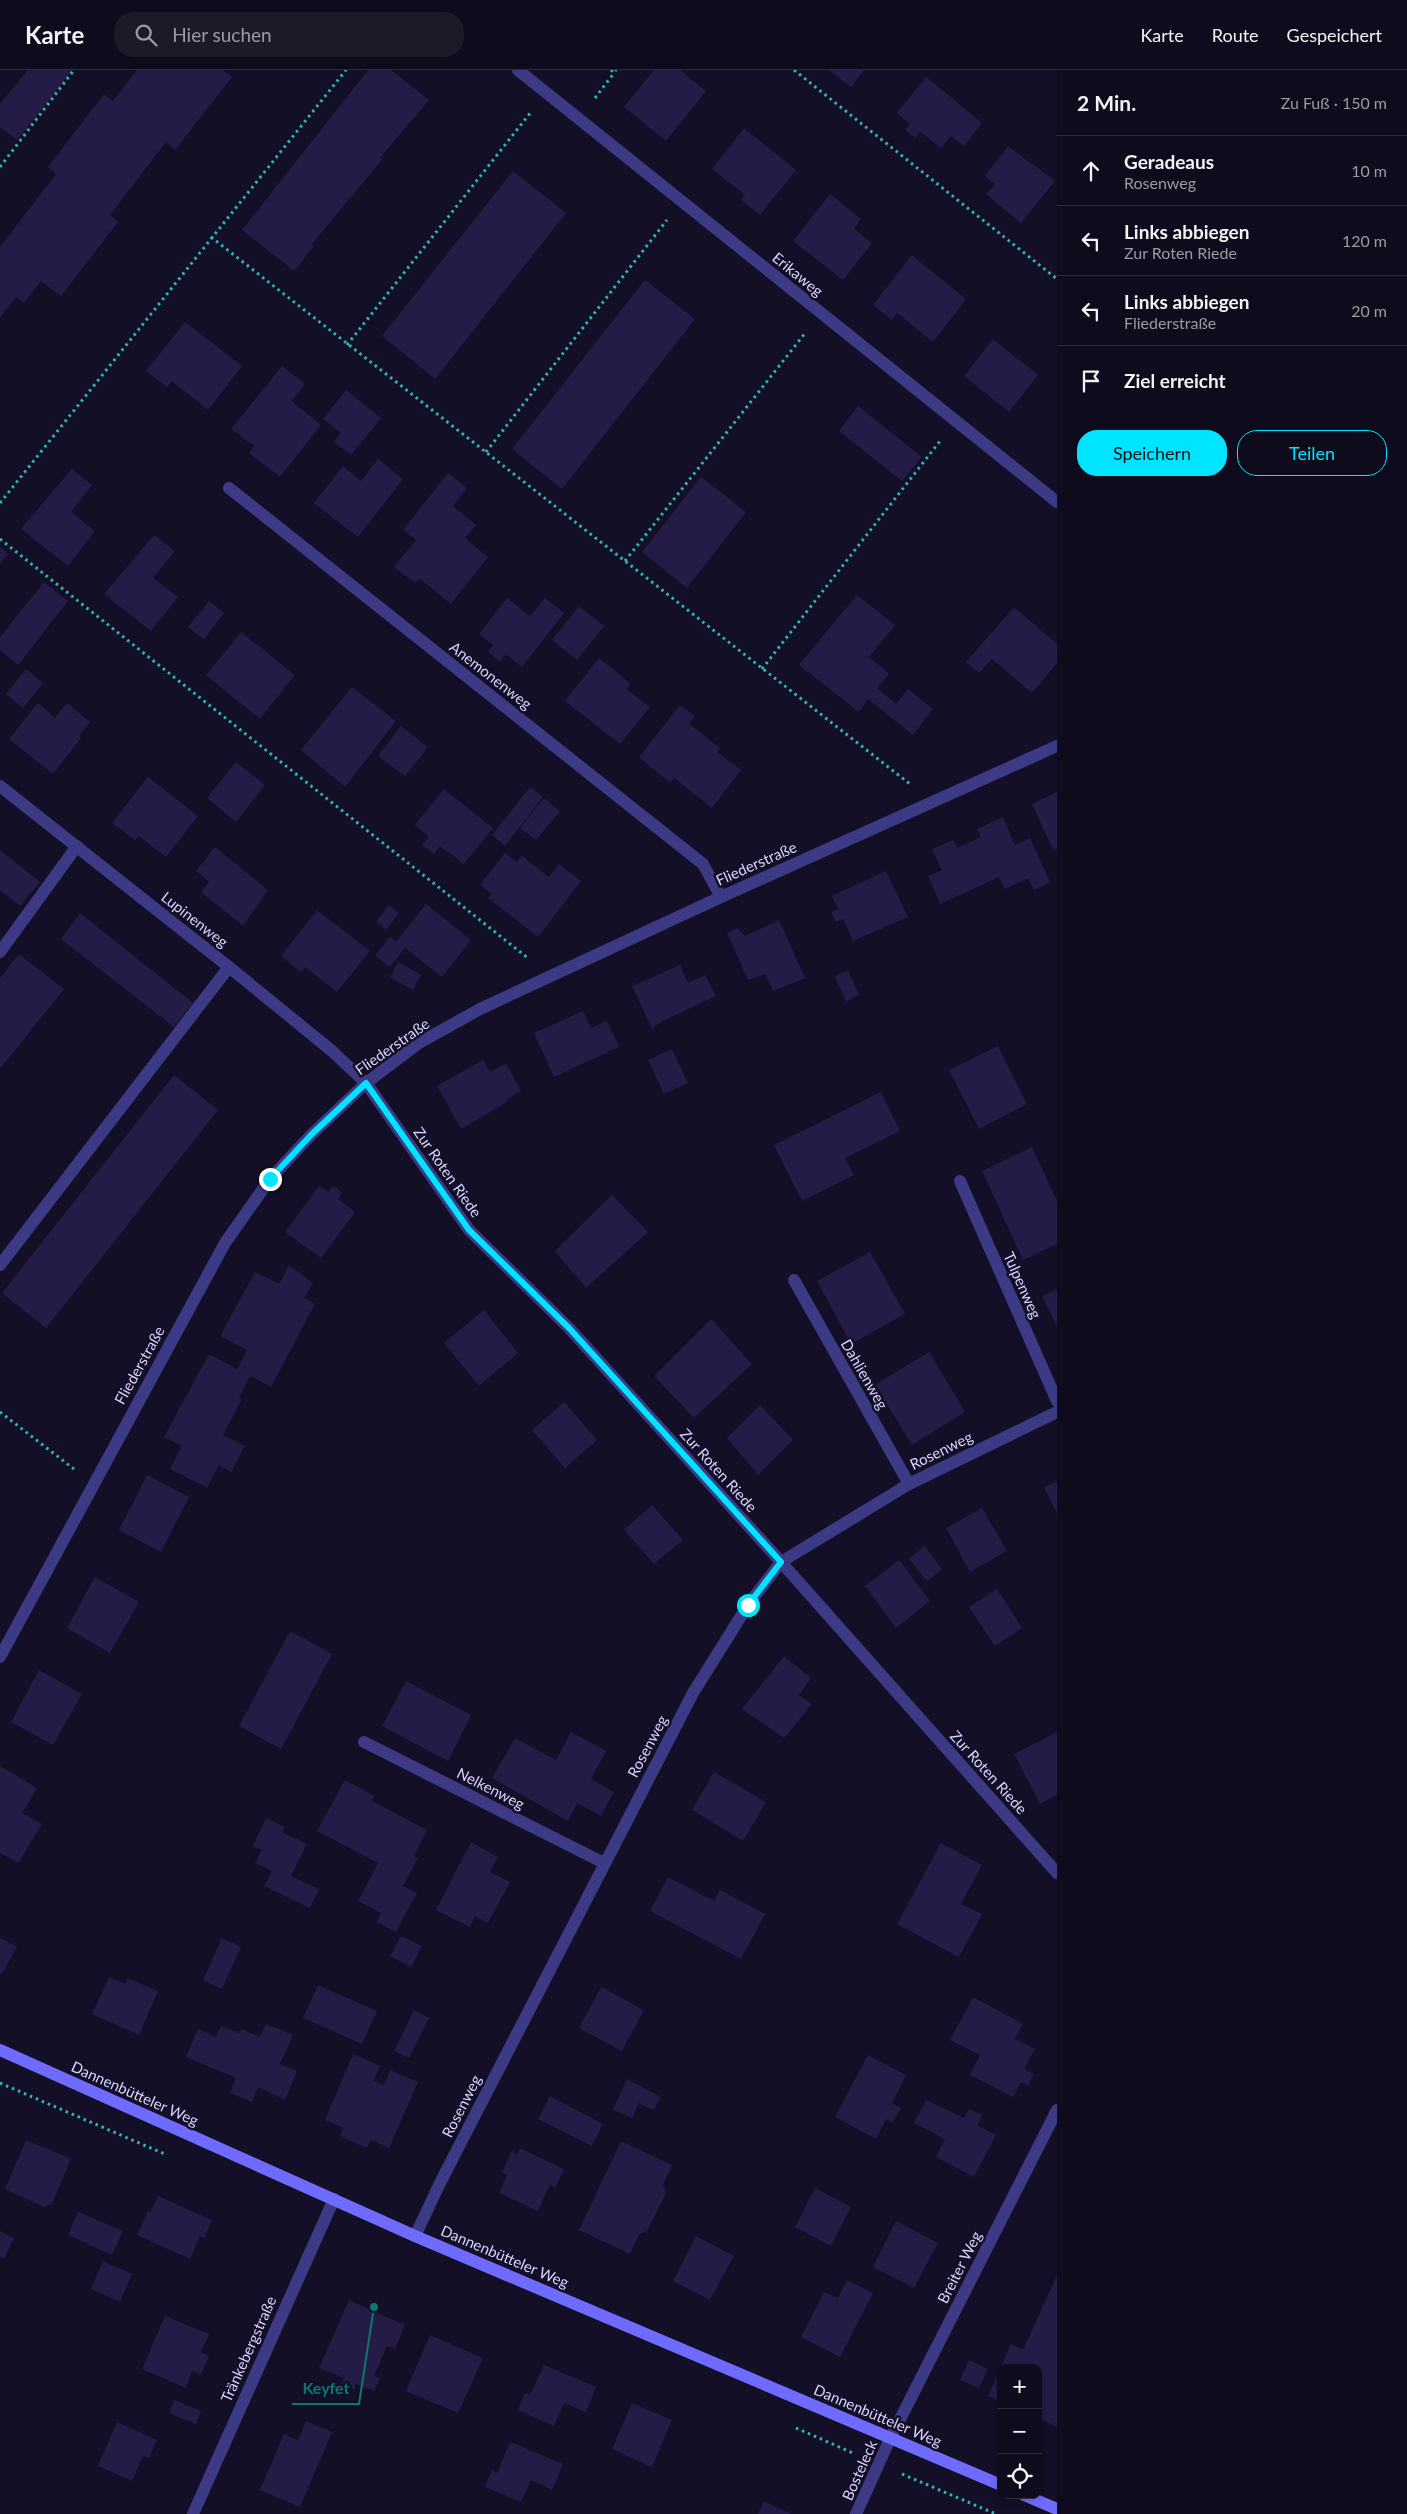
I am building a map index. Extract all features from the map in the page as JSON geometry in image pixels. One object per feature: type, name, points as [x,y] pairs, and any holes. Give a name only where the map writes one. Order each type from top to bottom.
[{"type":"street","name":"Erikaweg","points":[[518,70],[1057,502]]},
{"type":"street","name":"Anemonenweg","points":[[230,488],[703,864],[721,896]]},
{"type":"street","name":"Fliederstraße","points":[[0,1657],[92,1484],[225,1243],[270,1179],[311,1135],[366,1083],[428,1038],[480,1009],[721,896],[1057,746]]},
{"type":"street","name":"Lupinenweg","points":[[0,786],[229,967],[332,1051],[366,1083]]},
{"type":"street","points":[[0,952],[77,846]]},
{"type":"street","points":[[0,1265],[229,967]]},
{"type":"street","name":"Zur Roten Riede","points":[[366,1083],[469,1230],[569,1328],[781,1562],[1057,1873]]},
{"type":"street","name":"Tulpenweg","points":[[960,1181],[1057,1401]]},
{"type":"street","name":"Dahlienweg","points":[[794,1280],[909,1484]]},
{"type":"street","name":"Rosenweg","points":[[415,2236],[441,2181],[693,1693],[748,1605],[781,1562],[909,1484],[1057,1412]]},
{"type":"street","name":"Nelkenweg","points":[[364,1742],[604,1863]]},
{"type":"street","name":"Dannenbütteler Weg","points":[[0,2050],[415,2236],[997,2483]]},
{"type":"street","name":"Breiter Weg","points":[[890,2438],[1057,2110]]},
{"type":"street","name":"Tränkebergstraße","points":[[193,2514],[334,2199]]},
{"type":"street","name":"Bosteleck","points":[[856,2514],[890,2438]]},
{"type":"street","points":[[1033,2499],[1057,2509]]},
{"type":"path","points":[[0,167],[74,70]]},
{"type":"path","points":[[0,503],[346,70]]},
{"type":"path","points":[[794,70],[1057,279]]},
{"type":"path","points":[[580,119],[614,71]]},
{"type":"path","points":[[347,345],[546,92]]},
{"type":"path","points":[[486,452],[681,201]]},
{"type":"path","points":[[211,237],[932,801]]},
{"type":"path","points":[[625,561],[821,313]]},
{"type":"path","points":[[762,669],[955,422]]},
{"type":"path","points":[[0,539],[551,977]]},
{"type":"path","points":[[0,1412],[92,1484]]},
{"type":"building","points":[[28,70],[73,70],[17,140],[0,127],[0,104]]},
{"type":"building","points":[[137,70],[223,70],[232,77],[175,150],[166,142],[110,215],[118,222],[61,296],[41,281],[24,303],[16,297],[0,318],[0,247],[56,174],[48,167],[104,94],[113,101]]},
{"type":"building","points":[[368,70],[391,70],[429,100],[312,244],[314,246],[294,271],[242,230]]},
{"type":"building","points":[[654,70],[680,70],[706,91],[666,141],[624,107]]},
{"type":"building","points":[[829,70],[864,70],[851,87]]},
{"type":"building","points":[[926,77],[982,123],[964,146],[951,136],[941,148],[920,132],[915,138],[905,130],[910,124],[897,113]]},
{"type":"building","points":[[744,128],[796,170],[760,215],[741,200],[745,195],[712,169]]},
{"type":"building","points":[[1008,146],[1055,181],[1021,223],[986,194],[995,184],[985,176]]},
{"type":"building","points":[[513,171],[566,213],[435,379],[382,336]]},
{"type":"building","points":[[830,194],[861,219],[854,229],[872,243],[843,280],[793,241]]},
{"type":"building","points":[[912,255],[966,299],[933,342],[897,313],[892,320],[873,305]]},
{"type":"building","points":[[645,280],[695,319],[562,489],[512,449]]},
{"type":"building","points":[[185,322],[242,366],[208,410],[172,381],[167,387],[146,371]]},
{"type":"building","points":[[993,339],[1038,375],[1009,412],[964,376]]},
{"type":"building","points":[[282,366],[305,384],[292,401],[321,425],[280,477],[249,453],[254,446],[231,429]]},
{"type":"building","points":[[346,390],[381,418],[351,455],[334,442],[341,433],[323,419]]},
{"type":"building","points":[[858,406],[922,457],[902,481],[839,431]]},
{"type":"building","points":[[378,459],[403,479],[358,537],[314,503],[343,466],[361,481]]},
{"type":"building","points":[[72,469],[92,485],[71,512],[95,531],[68,566],[21,529]]},
{"type":"building","points":[[448,473],[467,488],[453,506],[476,525],[465,538],[488,557],[451,604],[419,578],[415,583],[394,567],[416,540],[403,530]]},
{"type":"building","points":[[701,477],[746,512],[687,588],[642,552]]},
{"type":"building","points":[[154,535],[175,551],[153,578],[178,597],[151,631],[104,594]]},
{"type":"building","points":[[0,547],[8,554],[0,564]]},
{"type":"building","points":[[44,582],[68,601],[18,665],[0,650],[0,637]]},
{"type":"building","points":[[857,595],[895,625],[869,657],[889,674],[877,688],[896,704],[908,689],[933,709],[913,735],[868,699],[859,712],[799,665]]},
{"type":"building","points":[[507,598],[530,616],[545,598],[564,613],[522,667],[506,654],[500,662],[488,652],[493,645],[479,634]]},
{"type":"building","points":[[209,601],[224,613],[204,639],[188,627]]},
{"type":"building","points":[[579,606],[604,626],[577,660],[552,640]]},
{"type":"building","points":[[1014,607],[1057,644],[1057,663],[1032,693],[992,659],[979,673],[966,662]]},
{"type":"building","points":[[241,632],[295,675],[260,719],[206,675]]},
{"type":"building","points":[[599,658],[631,684],[626,689],[650,707],[620,744],[565,701]]},
{"type":"building","points":[[26,669],[43,683],[23,708],[6,694]]},
{"type":"building","points":[[352,687],[396,721],[345,787],[301,750]]},
{"type":"building","points":[[38,703],[55,718],[67,703],[90,722],[79,736],[81,738],[53,774],[9,739]]},
{"type":"building","points":[[680,705],[695,716],[689,724],[720,748],[717,752],[741,770],[712,808],[674,778],[670,783],[639,757]]},
{"type":"building","points":[[401,726],[428,747],[405,776],[378,756]]},
{"type":"building","points":[[236,762],[265,785],[236,822],[207,798]]},
{"type":"building","points":[[148,777],[198,816],[166,857],[139,836],[135,840],[112,823]]},
{"type":"building","points":[[530,787],[543,797],[505,846],[492,835]]},
{"type":"building","points":[[444,789],[493,828],[464,864],[440,846],[434,854],[422,845],[429,837],[415,825]]},
{"type":"building","points":[[1057,792],[1057,848],[1053,850],[1032,804]]},
{"type":"building","points":[[544,798],[560,811],[536,840],[520,828]]},
{"type":"building","points":[[1003,817],[1015,845],[1030,838],[1050,882],[1034,890],[1028,878],[1005,889],[999,877],[940,904],[928,876],[942,870],[932,849],[953,840],[957,848],[981,837],[977,829]]},
{"type":"building","points":[[215,847],[268,890],[243,926],[201,892],[209,882],[196,871]]},
{"type":"building","points":[[0,850],[40,882],[20,906],[0,890]]},
{"type":"building","points":[[505,853],[517,862],[522,856],[549,877],[559,864],[581,881],[538,937],[488,898],[492,894],[480,885]]},
{"type":"building","points":[[886,871],[908,917],[853,941],[843,919],[836,922],[831,912],[838,909],[832,896]]},
{"type":"building","points":[[426,904],[471,940],[442,977],[405,948],[390,967],[375,956],[390,937],[396,942]]},
{"type":"building","points":[[389,905],[399,913],[386,930],[376,922]]},
{"type":"building","points":[[317,910],[370,951],[337,992],[305,967],[301,972],[281,956]]},
{"type":"building","points":[[80,913],[193,1003],[174,1027],[61,939]]},
{"type":"building","points":[[779,920],[805,978],[773,991],[765,974],[748,980],[727,933],[737,928],[745,936]]},
{"type":"building","points":[[19,954],[64,989],[0,1069],[0,978]]},
{"type":"building","points":[[398,962],[421,975],[413,990],[390,977]]},
{"type":"building","points":[[680,965],[688,983],[705,975],[716,996],[665,1020],[653,1027],[653,1031],[632,986]]},
{"type":"building","points":[[848,970],[859,995],[846,1002],[835,976]]},
{"type":"building","points":[[583,1011],[591,1028],[607,1021],[619,1047],[554,1077],[534,1033]]},
{"type":"building","points":[[998,1046],[1027,1104],[979,1129],[949,1070]]},
{"type":"building","points":[[672,1049],[688,1083],[664,1094],[648,1060]]},
{"type":"building","points":[[483,1060],[490,1072],[506,1064],[521,1091],[506,1100],[507,1102],[461,1129],[437,1086]]},
{"type":"building","points":[[174,1075],[218,1110],[46,1328],[2,1293]]},
{"type":"building","points":[[881,1092],[900,1131],[845,1158],[854,1175],[802,1201],[774,1145]]},
{"type":"building","points":[[1032,1147],[1057,1201],[1057,1244],[1023,1260],[982,1171]]},
{"type":"building","points":[[333,1185],[342,1193],[338,1199],[355,1212],[321,1258],[285,1232],[319,1186],[328,1192]]},
{"type":"building","points":[[612,1195],[648,1232],[586,1288],[555,1251]]},
{"type":"building","points":[[870,1252],[905,1314],[851,1344],[817,1281]]},
{"type":"building","points":[[289,1265],[313,1283],[304,1298],[315,1304],[271,1387],[250,1376],[239,1398],[242,1399],[223,1435],[245,1446],[231,1472],[219,1465],[207,1488],[170,1469],[182,1446],[164,1437],[209,1354],[237,1369],[247,1350],[220,1336],[255,1272],[279,1284]]},
{"type":"building","points":[[1057,1289],[1057,1327],[1042,1296]]},
{"type":"building","points":[[484,1310],[518,1353],[479,1386],[444,1343]]},
{"type":"building","points":[[711,1319],[752,1364],[694,1418],[654,1376]]},
{"type":"building","points":[[929,1352],[965,1412],[912,1445],[875,1385]]},
{"type":"building","points":[[564,1402],[597,1440],[565,1468],[532,1430]]},
{"type":"building","points":[[760,1405],[793,1440],[758,1475],[727,1438]]},
{"type":"building","points":[[147,1475],[189,1497],[161,1552],[119,1530]]},
{"type":"building","points":[[1057,1481],[1057,1513],[1044,1487]]},
{"type":"building","points":[[652,1505],[683,1540],[654,1564],[624,1530]]},
{"type":"building","points":[[982,1508],[1007,1551],[970,1572],[946,1528]]},
{"type":"building","points":[[924,1546],[942,1569],[927,1581],[909,1559]]},
{"type":"building","points":[[899,1560],[930,1601],[896,1628],[865,1586]]},
{"type":"building","points":[[95,1577],[139,1602],[110,1653],[67,1628]]},
{"type":"building","points":[[997,1589],[1022,1628],[995,1646],[969,1607]]},
{"type":"building","points":[[290,1631],[332,1654],[281,1749],[239,1726]]},
{"type":"building","points":[[784,1656],[811,1678],[799,1695],[812,1704],[784,1738],[742,1709]]},
{"type":"building","points":[[39,1670],[82,1694],[53,1745],[11,1722]]},
{"type":"building","points":[[406,1681],[471,1715],[448,1761],[382,1726]]},
{"type":"building","points":[[571,1732],[606,1751],[591,1779],[614,1792],[601,1816],[577,1803],[568,1821],[492,1778],[515,1738],[556,1760]]},
{"type":"building","points":[[1057,1732],[1057,1795],[1040,1804],[1014,1754]]},
{"type":"building","points":[[0,1766],[37,1788],[22,1813],[42,1824],[18,1863],[0,1853]]},
{"type":"building","points":[[714,1772],[766,1802],[743,1841],[692,1810]]},
{"type":"building","points":[[345,1780],[374,1796],[372,1801],[427,1830],[414,1856],[418,1858],[403,1886],[417,1893],[396,1932],[376,1922],[381,1913],[358,1901],[378,1863],[317,1831]]},
{"type":"building","points":[[266,1818],[285,1827],[282,1832],[307,1844],[291,1876],[319,1889],[310,1908],[264,1886],[272,1871],[255,1863],[262,1850],[253,1846]]},
{"type":"building","points":[[471,1842],[498,1857],[490,1872],[510,1882],[488,1923],[475,1916],[470,1927],[436,1910]]},
{"type":"building","points":[[941,1843],[982,1865],[961,1904],[982,1914],[959,1957],[897,1924]]},
{"type":"building","points":[[668,1877],[714,1901],[720,1890],[765,1914],[741,1959],[650,1911]]},
{"type":"building","points":[[401,1936],[422,1946],[411,1967],[390,1956]]},
{"type":"building","points":[[0,1938],[17,1947],[2,1974],[0,1973]]},
{"type":"building","points":[[222,1938],[241,1947],[222,1989],[203,1980]]},
{"type":"building","points":[[109,1977],[125,1984],[128,1978],[158,1991],[139,2035],[92,2014]]},
{"type":"building","points":[[318,1985],[377,2011],[362,2044],[303,2018]]},
{"type":"building","points":[[601,1987],[644,2010],[622,2051],[579,2028]]},
{"type":"building","points":[[973,1997],[1023,2024],[1015,2039],[1035,2049],[1024,2069],[1034,2074],[1028,2086],[1021,2082],[1013,2097],[970,2075],[980,2055],[950,2040]]},
{"type":"building","points":[[414,2010],[429,2018],[409,2058],[394,2051]]},
{"type":"building","points":[[266,2024],[293,2035],[280,2064],[297,2071],[285,2100],[258,2087],[252,2102],[230,2093],[236,2078],[186,2057],[198,2029],[216,2037],[221,2026],[239,2033],[241,2029],[260,2037]]},
{"type":"building","points":[[353,2054],[380,2066],[374,2080],[379,2083],[384,2085],[390,2070],[418,2082],[389,2148],[371,2140],[367,2148],[353,2142],[340,2136],[343,2128],[325,2120]]},
{"type":"building","points":[[868,2055],[906,2075],[892,2103],[901,2108],[892,2123],[886,2119],[876,2139],[835,2117]]},
{"type":"building","points":[[627,2079],[661,2097],[653,2110],[639,2103],[632,2118],[613,2110]]},
{"type":"building","points":[[550,2096],[603,2124],[592,2146],[538,2119]]},
{"type":"building","points":[[926,2100],[964,2118],[969,2109],[982,2115],[977,2125],[996,2135],[974,2177],[936,2157],[945,2139],[914,2123]]},
{"type":"building","points":[[26,2140],[71,2159],[52,2204],[44,2207],[5,2189]]},
{"type":"building","points":[[621,2141],[672,2165],[663,2185],[666,2193],[647,2231],[639,2234],[630,2254],[579,2230]]},
{"type":"building","points":[[520,2148],[564,2169],[555,2188],[550,2184],[538,2211],[499,2193],[507,2175],[502,2172],[512,2151],[517,2155]]},
{"type":"building","points":[[815,2188],[851,2207],[831,2246],[795,2227]]},
{"type":"building","points":[[158,2196],[212,2220],[204,2238],[200,2236],[190,2259],[137,2235],[148,2211],[151,2212]]},
{"type":"building","points":[[78,2212],[123,2231],[112,2255],[68,2235]]},
{"type":"building","points":[[896,2221],[938,2243],[914,2288],[873,2267]]},
{"type":"building","points":[[0,2231],[14,2238],[4,2259],[0,2257]]},
{"type":"building","points":[[696,2236],[734,2256],[710,2300],[673,2281]]},
{"type":"building","points":[[103,2261],[132,2274],[120,2302],[91,2289]]},
{"type":"building","points":[[1057,2275],[1057,2427],[1042,2420],[1042,2364],[1002,2364],[1011,2344],[1023,2350]]},
{"type":"building","points":[[847,2280],[873,2293],[840,2357],[801,2337],[824,2292],[838,2298]]},
{"type":"building","points":[[349,2300],[405,2325],[395,2349],[387,2346],[374,2376],[380,2378],[374,2391],[356,2384],[354,2390],[341,2385],[344,2378],[319,2368]]},
{"type":"building","points":[[165,2316],[209,2334],[201,2352],[209,2356],[201,2375],[192,2371],[186,2388],[142,2369]]},
{"type":"building","points":[[430,2335],[483,2358],[458,2413],[406,2391]]},
{"type":"building","points":[[969,2360],[988,2369],[979,2388],[960,2380]]},
{"type":"building","points":[[544,2365],[596,2387],[586,2412],[564,2403],[554,2426],[518,2410],[525,2393],[530,2395]]},
{"type":"building","points":[[997,2376],[997,2400],[988,2396]]},
{"type":"building","points":[[174,2400],[201,2411],[196,2424],[169,2413]]},
{"type":"building","points":[[632,2403],[672,2420],[652,2467],[612,2449]]},
{"type":"building","points":[[306,2421],[332,2432],[300,2507],[260,2490],[284,2434],[298,2440]]},
{"type":"building","points":[[117,2422],[157,2440],[149,2458],[143,2456],[132,2481],[98,2466]]},
{"type":"building","points":[[510,2442],[563,2464],[552,2490],[531,2480],[521,2502],[485,2487],[492,2470],[497,2473]]},
{"type":"building","points":[[764,2501],[776,2507],[792,2514],[758,2514]]},
{"type":"place","name":"Keyfet","points":[[374,2307]]},
{"type":"route","points":[[270,1179],[311,1135],[366,1083],[469,1230],[569,1328],[781,1562],[748,1605]]}]
